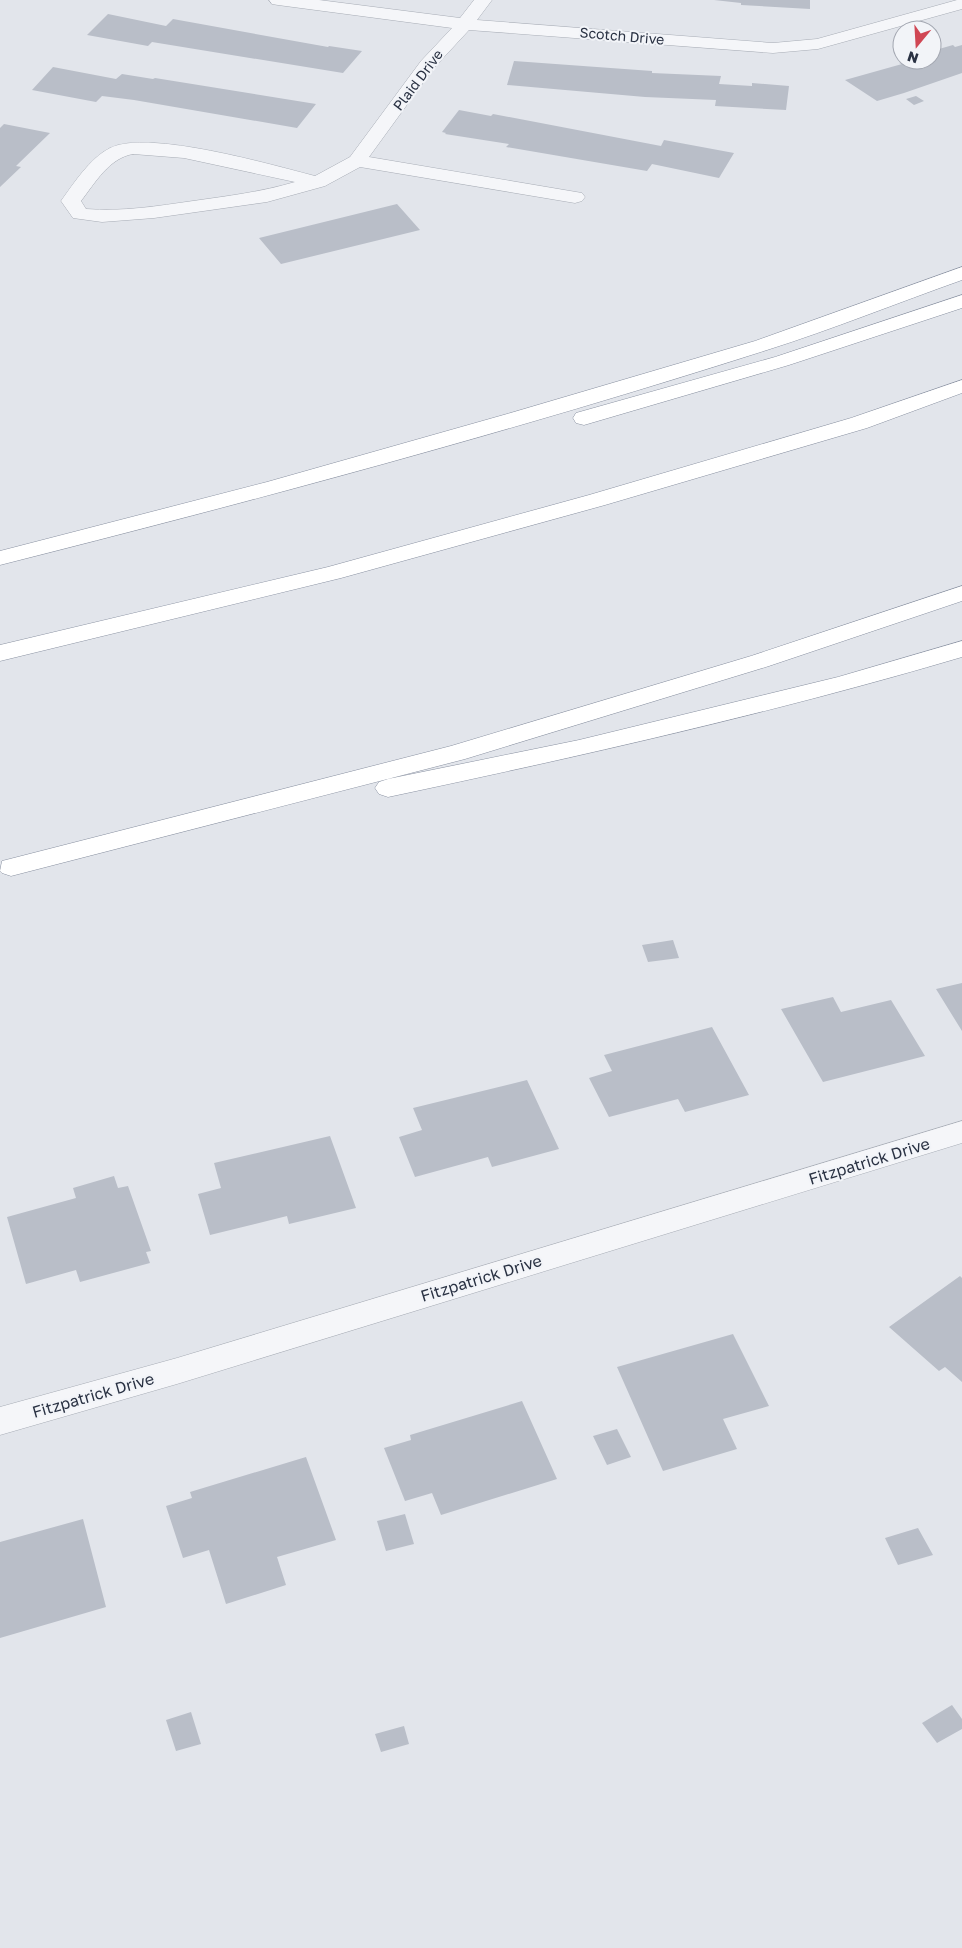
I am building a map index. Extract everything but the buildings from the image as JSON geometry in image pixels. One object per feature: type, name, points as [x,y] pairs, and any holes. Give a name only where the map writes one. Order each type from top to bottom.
[{"type":"highway","points":[[0,559],[275,487],[515,419],[762,344],[962,273]]},
{"type":"highway","points":[[0,559],[281,496],[531,433],[782,361],[962,301]]},
{"type":"highway","points":[[0,653],[333,573],[598,500],[859,423],[962,386]]},
{"type":"highway","points":[[5,868],[456,753],[760,661],[962,593]]},
{"type":"highway","points":[[5,868],[579,748],[844,684],[962,649]]},
{"type":"street","name":"Scotch Drive","points":[[278,0],[465,24],[725,45],[783,47],[818,44],[962,4]]},
{"type":"street","name":"Plaid Drive","points":[[357,161],[427,65],[465,24],[483,0]]},
{"type":"street","points":[[318,182],[166,149],[139,146],[119,150],[96,171],[71,201],[80,214],[102,216],[266,196],[318,182],[357,161],[575,196]]},
{"type":"street","name":"Fitzpatrick Drive","points":[[0,1421],[177,1371],[962,1132]]}]
